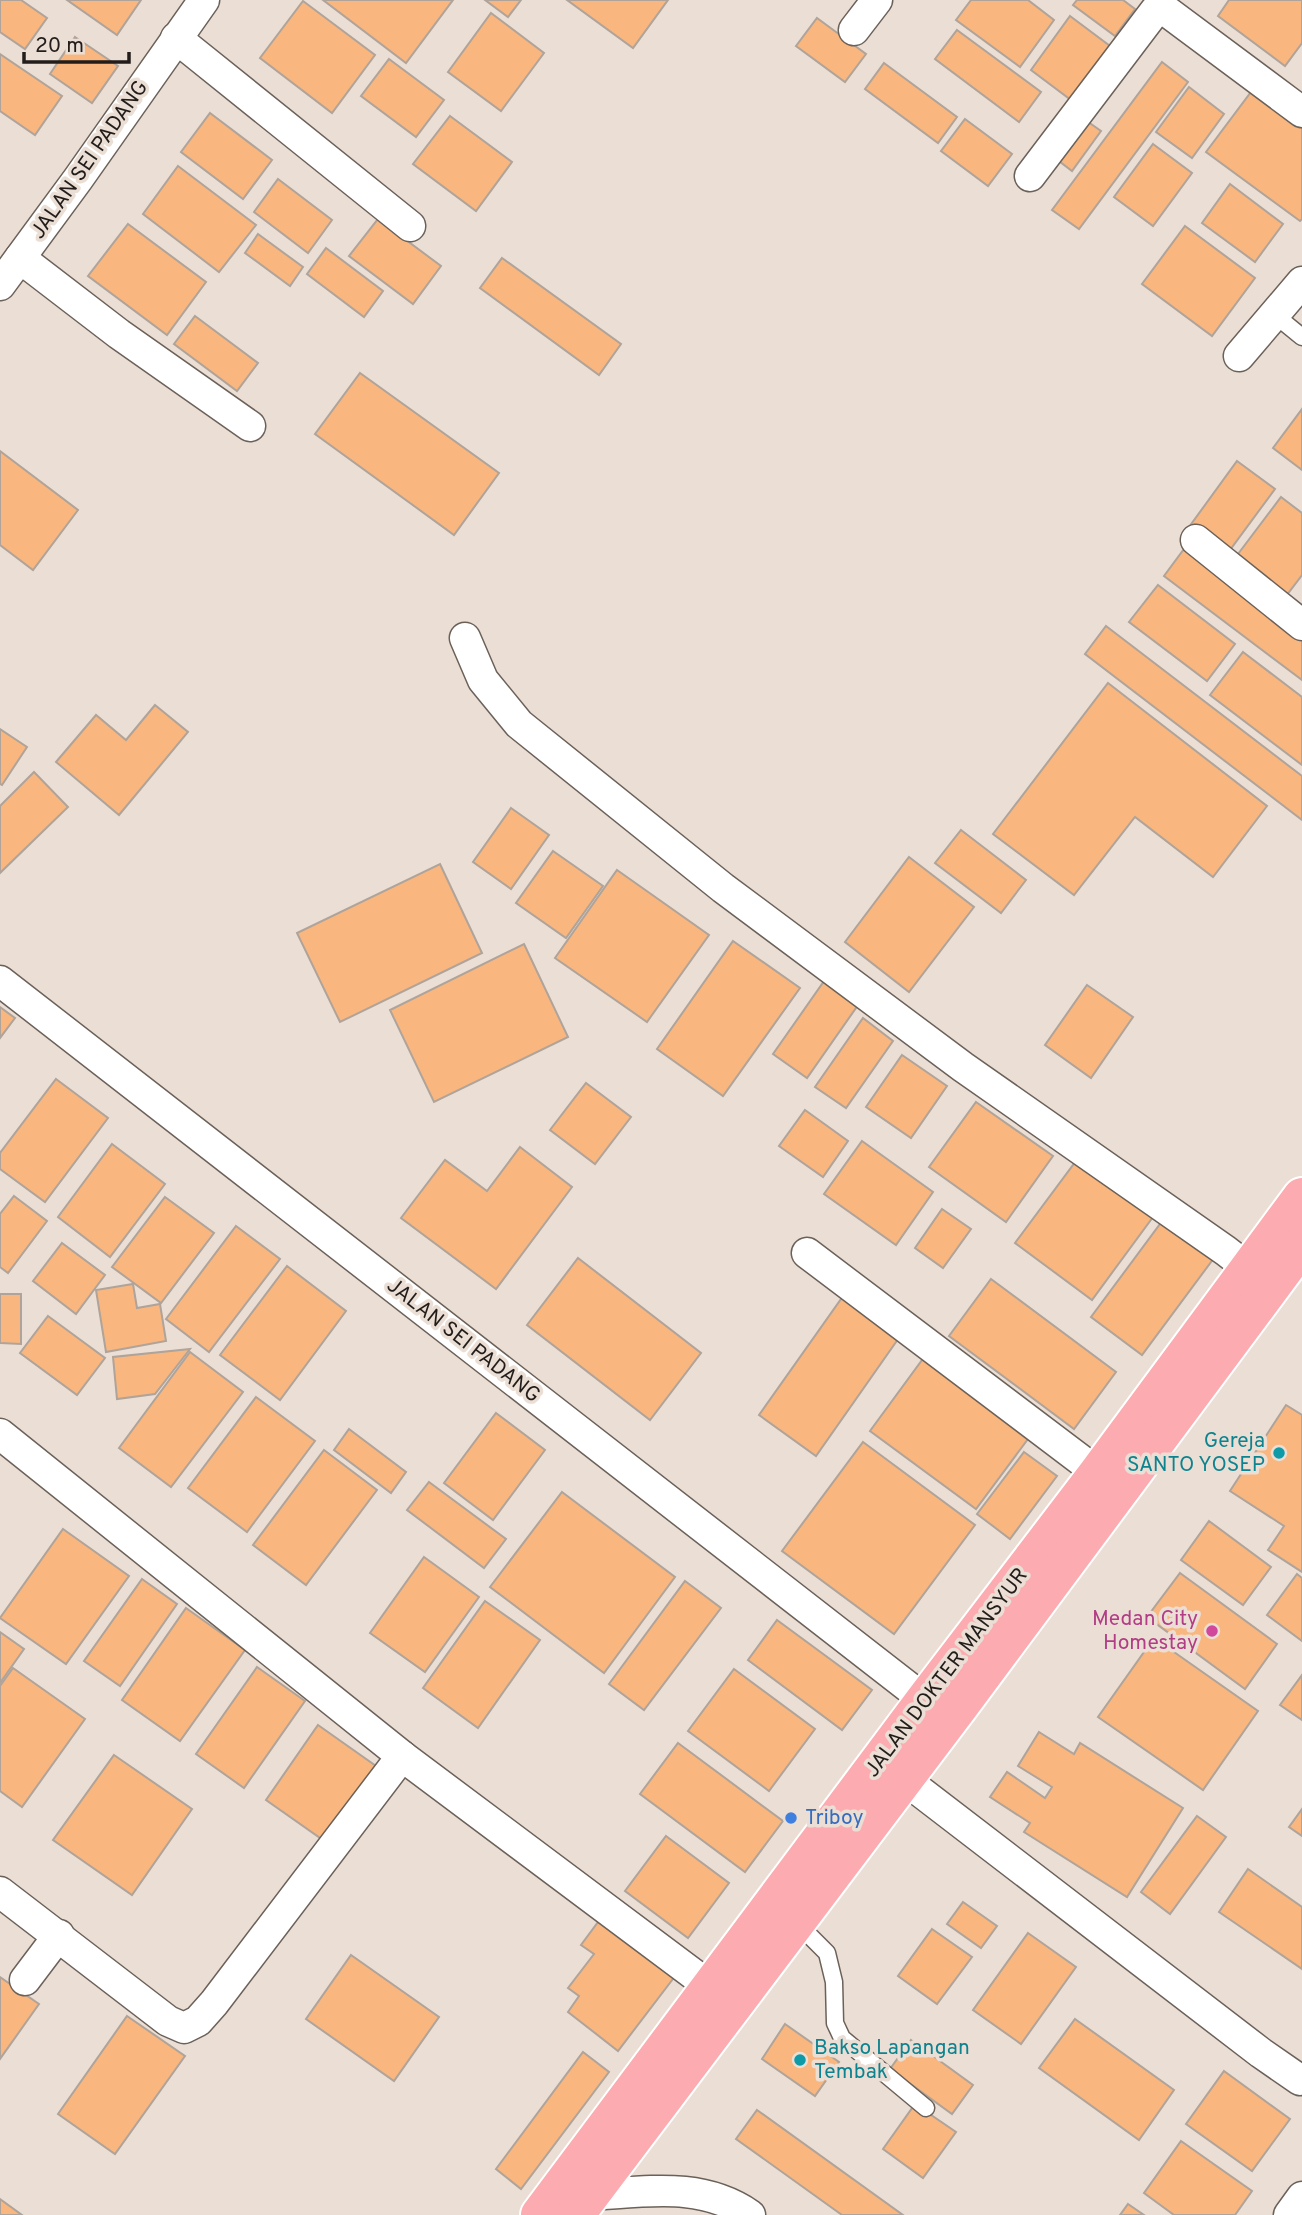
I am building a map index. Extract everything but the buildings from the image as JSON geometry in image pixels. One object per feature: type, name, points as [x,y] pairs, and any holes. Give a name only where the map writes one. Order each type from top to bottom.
[{"type":"main road","name":"JALAN DOKTER MANSYUR","points":[[582,2205],[904,1779],[1282,1268],[1302,1197]]},
{"type":"main road","name":"JALAN DOKTER MANSYUR","points":[[541,2215],[1098,1473],[1282,1268]]},
{"type":"street","name":"JALAN SEI PADANG","points":[[0,285],[204,0]]},
{"type":"street","points":[[855,30],[877,0]]},
{"type":"street","points":[[1030,176],[1155,11],[1166,10],[1302,112]]},
{"type":"street","points":[[176,38],[410,226]]},
{"type":"street","points":[[20,258],[119,334],[250,426]]},
{"type":"street","points":[[1239,356],[1302,282]]},
{"type":"street","points":[[1196,540],[1302,625]]},
{"type":"street","points":[[465,638],[482,680],[519,724],[723,888],[963,1067],[1282,1268]]},
{"type":"street","name":"JALAN SEI PADANG","points":[[0,981],[925,1700]]},
{"type":"street","points":[[807,1253],[1098,1473]]},
{"type":"street","points":[[0,1434],[402,1756],[712,1988]]},
{"type":"street","points":[[0,1892],[168,2021],[184,2028],[198,2021],[402,1756]]},
{"type":"street","points":[[904,1779],[1261,2053],[1301,2080]]},
{"type":"street","points":[[25,1980],[59,1935]]},
{"type":"street","points":[[582,2205],[676,2190],[716,2196],[750,2215]]},
{"type":"street","points":[[1289,2215],[1302,2197]]},
{"type":"lane","points":[[1275,315],[1302,337]]},
{"type":"lane","points":[[796,1922],[827,1953],[834,1982],[835,2023],[842,2038],[926,2108]]},
{"type":"place","name":"Gereja SANTO YOSEP","points":[[1279,1453]]},
{"type":"place","name":"Medan City Homestay","points":[[1212,1631]]},
{"type":"place","name":"Triboy","points":[[791,1818]]},
{"type":"place","name":"Bakso Lapangan Tembak","points":[[800,2060]]}]
